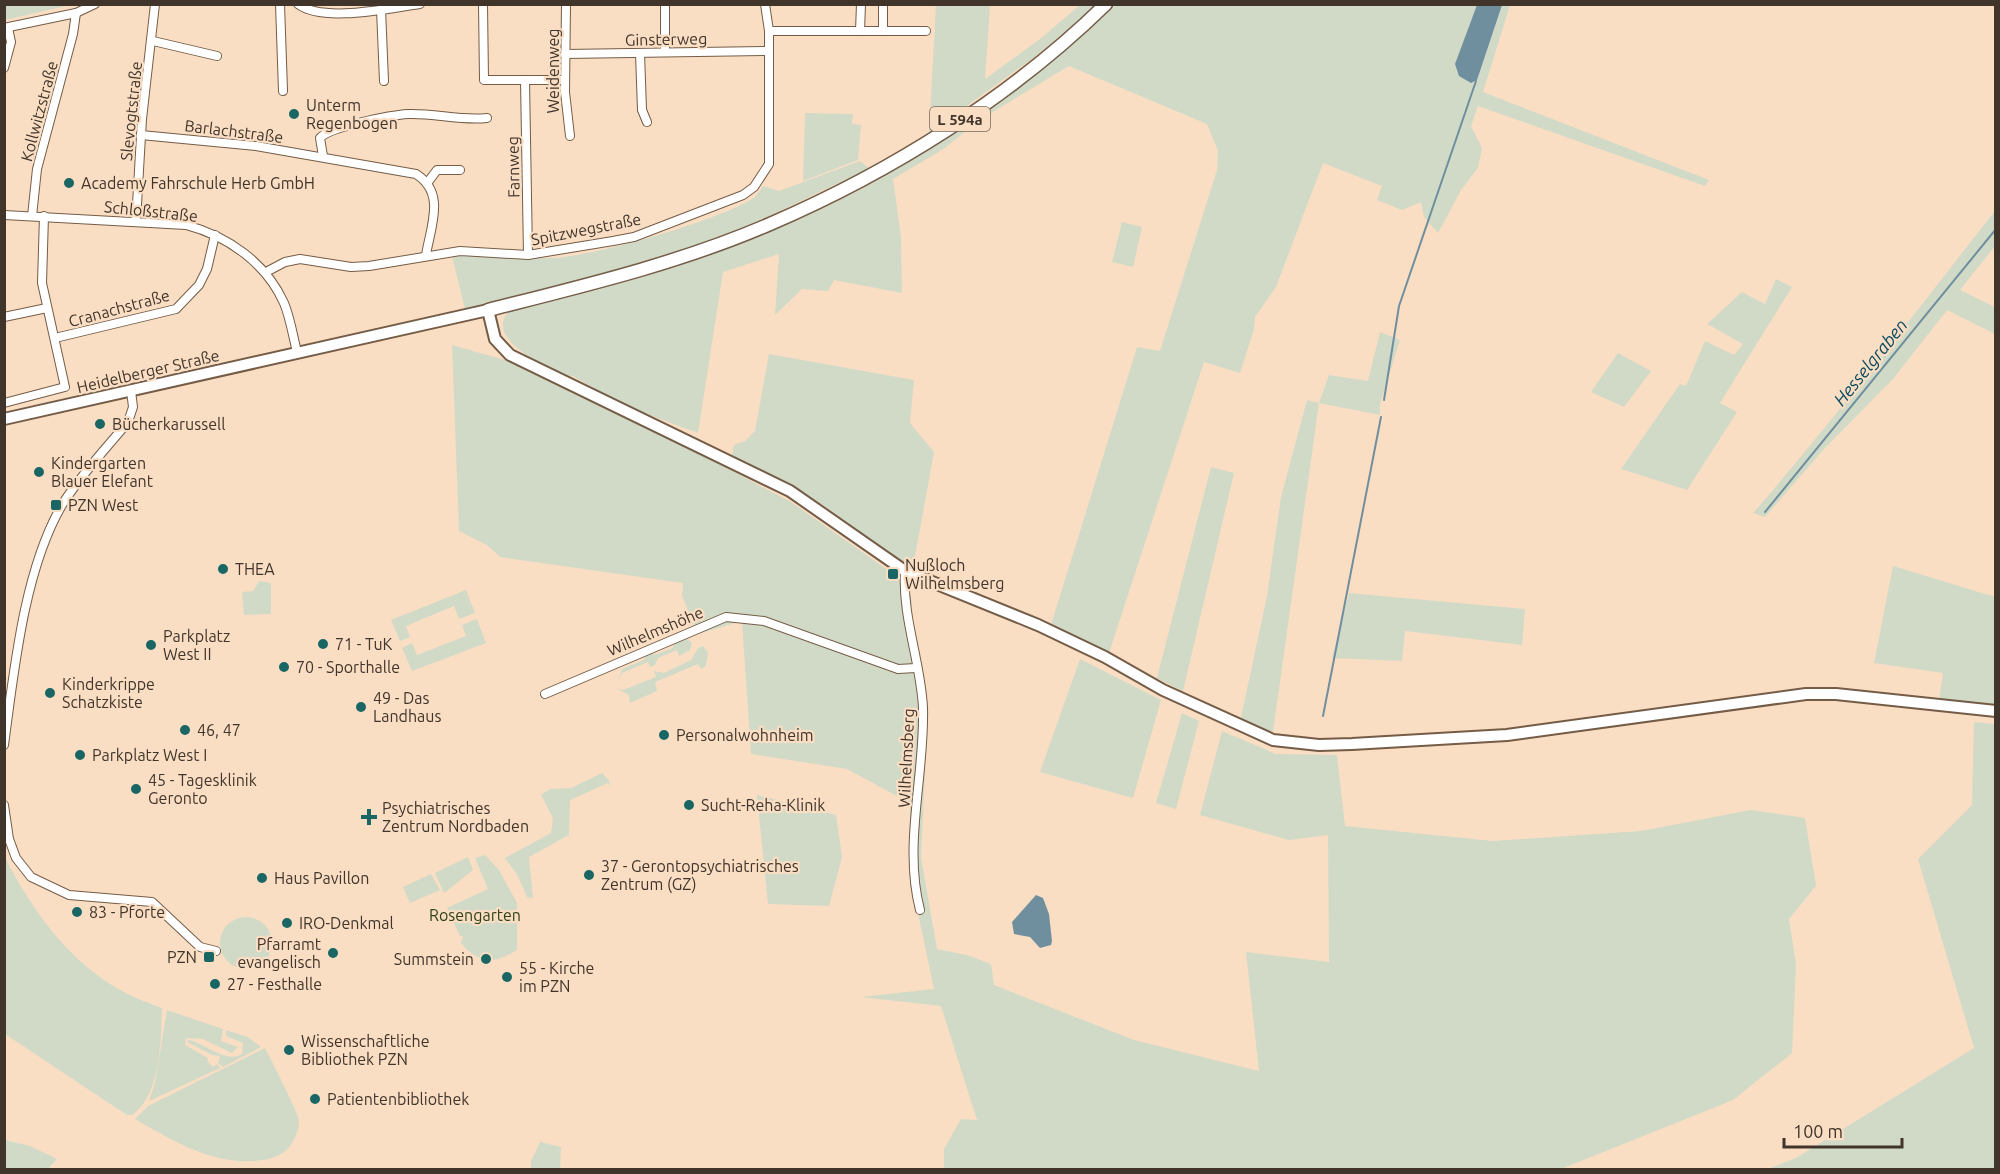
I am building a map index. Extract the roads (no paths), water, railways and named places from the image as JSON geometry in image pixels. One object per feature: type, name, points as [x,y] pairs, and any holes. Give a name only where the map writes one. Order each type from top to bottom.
[{"type":"main road","name":"L 594a","points":[[488,310],[634,271],[768,225],[799,211],[890,163],[968,114],[1038,63],[1106,4]]},
{"type":"main road","name":"Heidelberger Straße","points":[[4,419],[488,310]]},
{"type":"main road","points":[[488,310],[495,339],[510,355],[790,491],[905,571],[1038,625],[1182,699],[1273,740],[1319,745],[1507,735],[1806,694],[1836,694],[1995,711]]},
{"type":"street","points":[[4,68],[11,42],[6,28],[76,13],[95,4]]},
{"type":"street","name":"Slevogtstraße","points":[[136,221],[141,135],[153,41],[155,4]]},
{"type":"street","points":[[280,4],[283,91]]},
{"type":"street","points":[[298,4],[305,10],[324,14],[420,4]]},
{"type":"street","points":[[483,4],[484,80],[565,80]]},
{"type":"street","name":"Weidenweg","points":[[566,4],[565,80],[567,127],[570,136]]},
{"type":"street","points":[[665,4],[665,52]]},
{"type":"street","name":"Spitzwegstraße","points":[[266,272],[285,262],[300,259],[351,267],[475,250],[528,255],[634,237],[743,195],[754,187],[769,164],[767,51],[769,32],[765,4]]},
{"type":"street","points":[[860,31],[861,4]]},
{"type":"street","points":[[883,4],[883,31]]},
{"type":"street","points":[[381,9],[384,81]]},
{"type":"street","name":"Kollwitzstraße","points":[[32,216],[37,169],[76,13]]},
{"type":"street","points":[[769,32],[926,31]]},
{"type":"street","points":[[153,41],[218,56]]},
{"type":"street","name":"Ginsterweg","points":[[565,54],[767,51]]},
{"type":"street","points":[[640,52],[642,110],[647,122]]},
{"type":"street","name":"Farnweg","points":[[525,80],[528,255]]},
{"type":"street","points":[[323,156],[320,138],[332,130],[407,114],[473,120],[487,118]]},
{"type":"street","name":"Barlachstraße","points":[[141,135],[198,139],[323,156],[416,174],[428,182]]},
{"type":"street","points":[[426,255],[435,202],[428,182],[437,170],[460,170]]},
{"type":"street","name":"Schloßstraße","points":[[4,215],[186,225],[215,235],[238,248],[266,272],[285,304],[297,352]]},
{"type":"street","points":[[44,216],[42,283],[55,338]]},
{"type":"street","name":"Cranachstraße","points":[[55,338],[176,309],[199,285],[207,269],[215,235]]},
{"type":"street","points":[[4,317],[47,308]]},
{"type":"street","name":"Heidelberger Straße","points":[[4,404],[65,387],[55,338]]},
{"type":"street","points":[[4,746],[22,631],[39,554],[64,502],[128,422],[132,407],[131,391]]},
{"type":"street","name":"Wilhelmsberg","points":[[905,571],[923,710],[913,868],[920,910]]},
{"type":"street","name":"Wilhelmshöhe","points":[[545,694],[716,620],[751,618],[795,630],[898,669],[916,668]]},
{"type":"street","points":[[4,804],[9,839],[20,864],[31,877],[42,885],[83,897],[88,895],[152,902],[200,948],[216,951]]},
{"type":"water","points":[[1477,5],[1502,5],[1477,80],[1471,83],[1459,76],[1455,64]]},
{"type":"water","points":[[1036,895],[1043,898],[1049,914],[1052,941],[1051,945],[1040,948],[1030,937],[1014,934],[1012,922]]},
{"type":"waterway","points":[[1384,400],[1399,306],[1476,81]]},
{"type":"waterway","name":"Hesselgraben","points":[[1765,512],[1996,229]]},
{"type":"waterway","points":[[1323,716],[1381,417]]},
{"type":"place","name":"Unterm Regenbogen","points":[[294,114]]},
{"type":"place","name":"Academy Fahrschule Herb GmbH","points":[[69,183]]},
{"type":"place","name":"Bücherkarussell","points":[[100,424]]},
{"type":"place","name":"Kindergarten Blauer Elefant","points":[[39,472]]},
{"type":"place","name":"PZN West","points":[[56,505]]},
{"type":"place","name":"THEA","points":[[223,569]]},
{"type":"place","name":"Nußloch Wilhelmsberg","points":[[893,574]]},
{"type":"place","name":"71 - TuK","points":[[323,644]]},
{"type":"place","name":"Parkplatz West II","points":[[151,645]]},
{"type":"place","name":"70 - Sporthalle","points":[[284,667]]},
{"type":"place","name":"Kinderkrippe Schatzkiste","points":[[50,693]]},
{"type":"place","name":"49 - Das Landhaus","points":[[361,707]]},
{"type":"place","name":"46, 47","points":[[185,730]]},
{"type":"place","name":"Personalwohnheim","points":[[664,735]]},
{"type":"place","name":"Parkplatz West I","points":[[80,755]]},
{"type":"place","name":"45 - Tagesklinik Geronto","points":[[136,789]]},
{"type":"place","name":"Sucht-Reha-Klinik","points":[[689,805]]},
{"type":"place","name":"Psychiatrisches Zentrum Nordbaden","points":[[369,817]]},
{"type":"place","name":"37 - Gerontopsychiatrisches Zentrum (GZ)","points":[[589,875]]},
{"type":"place","name":"Haus Pavillon","points":[[262,878]]},
{"type":"place","name":"83 - Pforte","points":[[77,912]]},
{"type":"place","name":"IRO-Denkmal","points":[[287,923]]},
{"type":"place","name":"Pfarramt evangelisch","points":[[333,953]]},
{"type":"place","name":"PZN","points":[[209,957]]},
{"type":"place","name":"Summstein","points":[[486,959]]},
{"type":"place","name":"55 - Kirche im PZN","points":[[507,977]]},
{"type":"place","name":"27 - Festhalle","points":[[215,984]]},
{"type":"place","name":"Wissenschaftliche Bibliothek PZN","points":[[289,1050]]},
{"type":"place","name":"Patientenbibliothek","points":[[315,1099]]},
{"type":"park label","name":"Rosengarten","points":[[475,915]]}]
